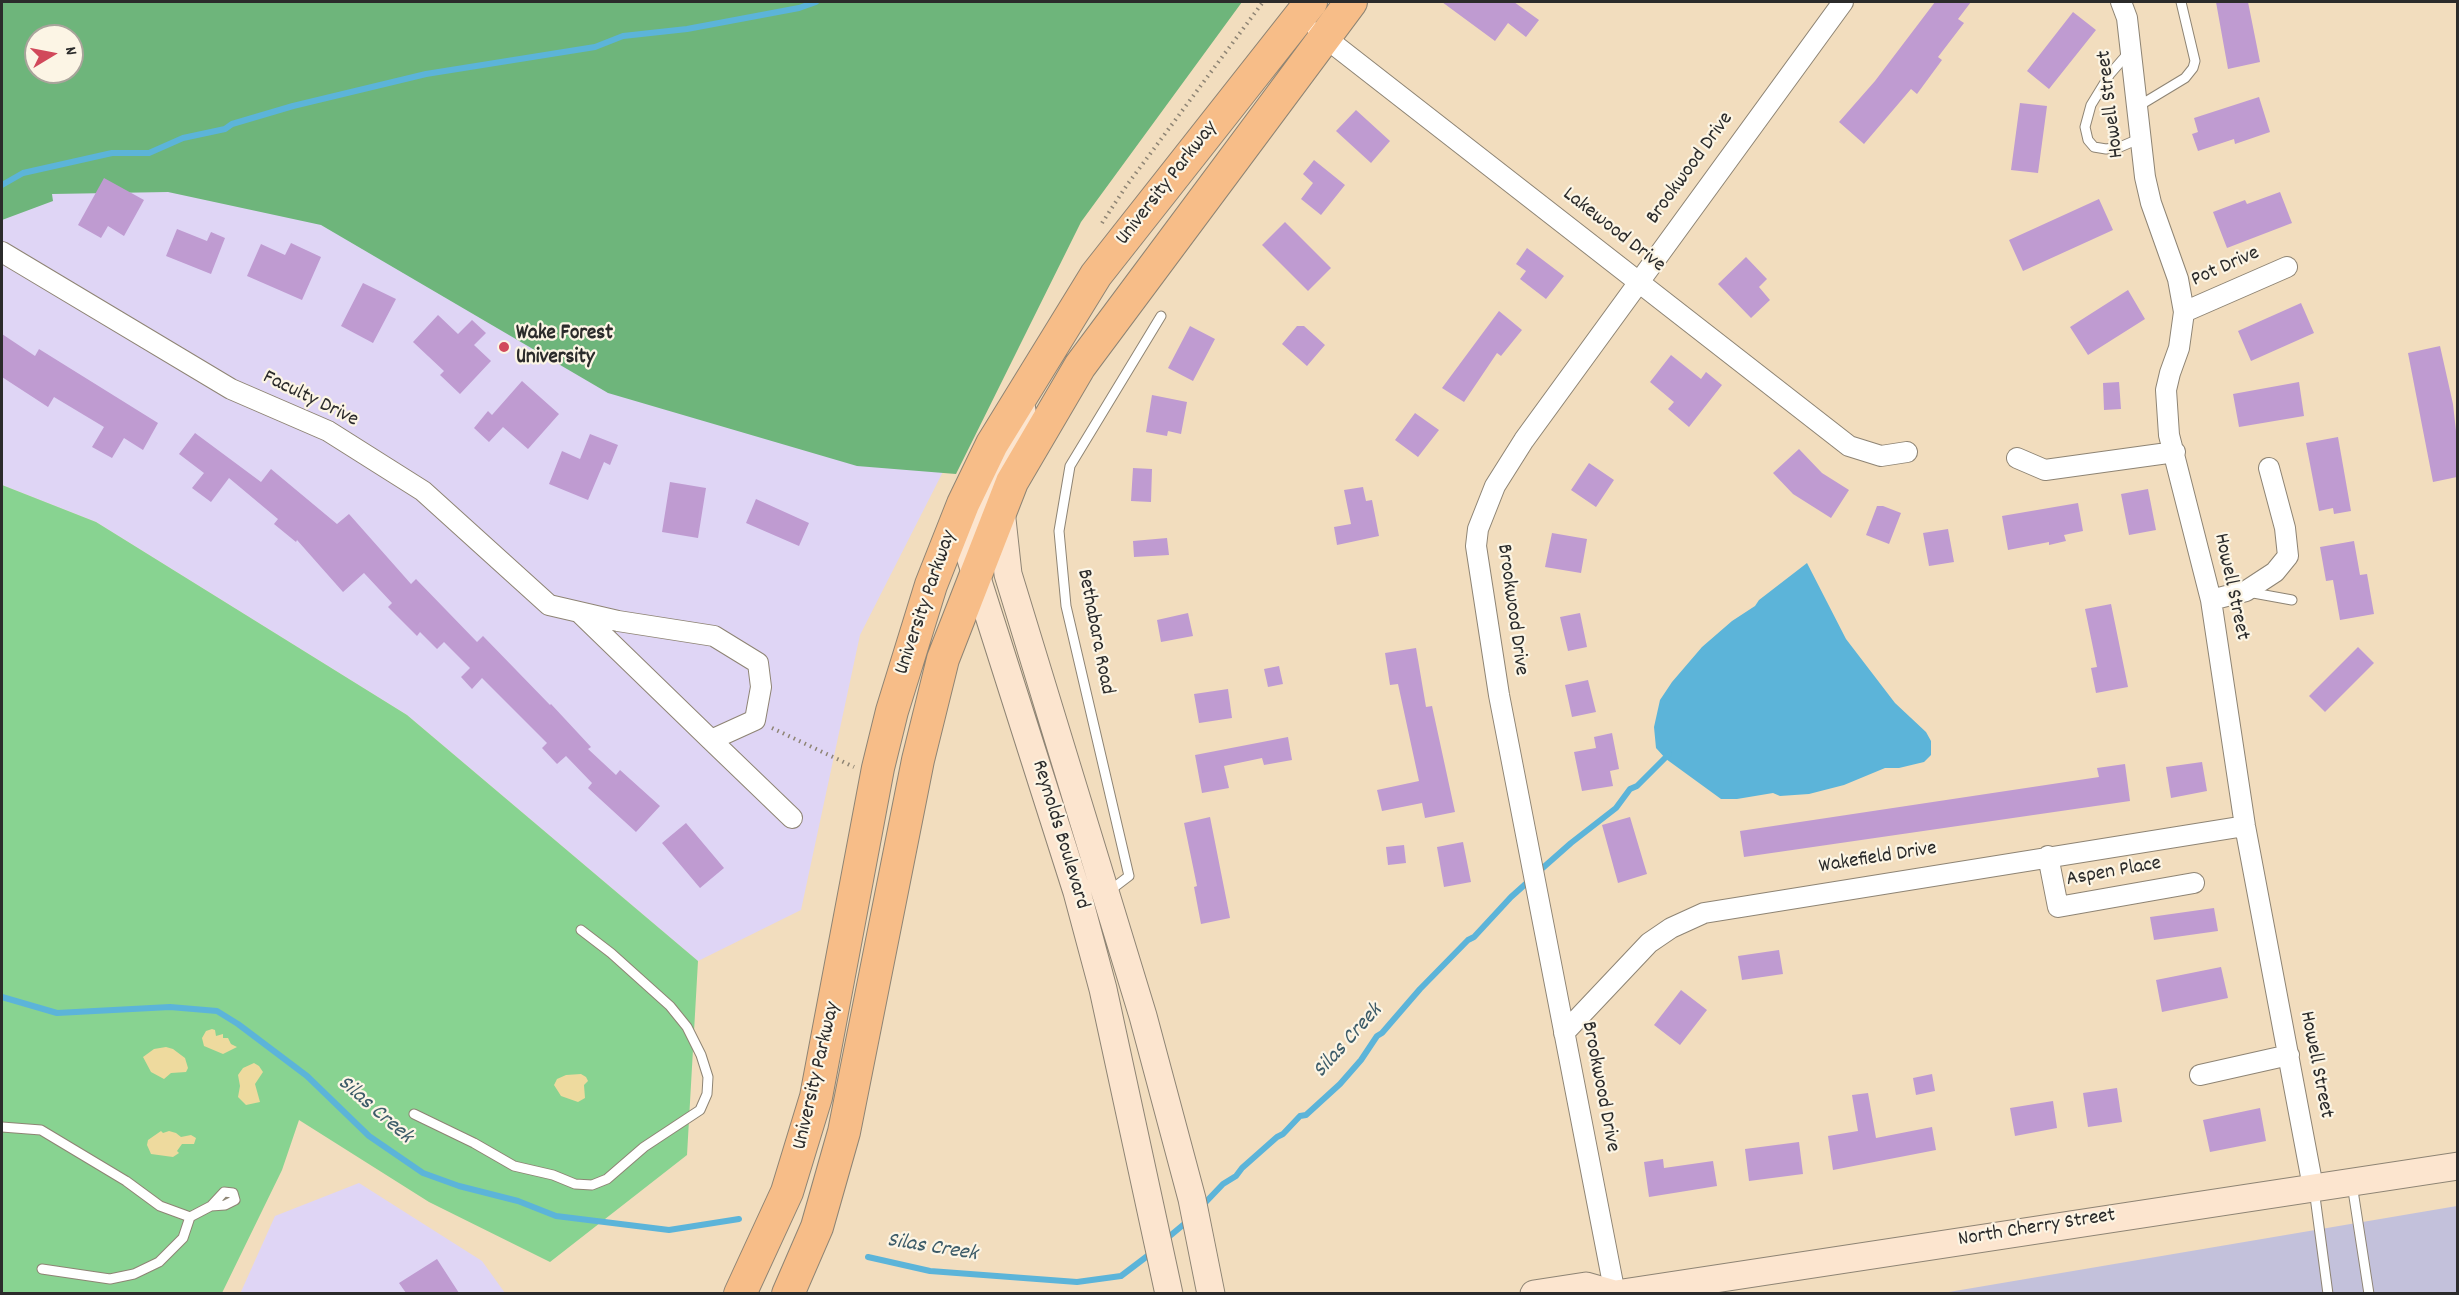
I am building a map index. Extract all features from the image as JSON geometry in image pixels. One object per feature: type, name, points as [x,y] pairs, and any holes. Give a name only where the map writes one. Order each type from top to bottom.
[{"type":"main road","name":"University Parkway","points":[[788,1293],[816,1227],[844,1132],[918,760],[944,659],[1012,482],[1080,366],[1351,2]]},
{"type":"main road","name":"University Parkway","points":[[740,1293],[787,1191],[816,1097],[878,768],[912,641],[947,539],[992,444],[1096,275],[1306,9]]},
{"type":"main road","name":"Reynolds Boulevard","points":[[1026,388],[1018,429],[998,468],[970,533],[968,550],[1083,914],[1103,989],[1169,1293]]},
{"type":"main road","name":"Reynolds Boulevard","points":[[1001,510],[1006,566],[1011,585],[1143,1016],[1192,1199],[1211,1293]]},
{"type":"main road","name":"North Cherry Street","points":[[1534,1293],[1586,1286],[1615,1293],[2457,1166]]},
{"type":"street","name":"Brookwood Drive","points":[[1615,1293],[1498,695],[1476,546],[1483,511],[1495,486],[1524,440],[1843,2]]},
{"type":"street","name":"Howell Street","points":[[2121,2],[2127,18],[2140,138],[2151,204],[2178,279],[2184,312],[2180,348],[2166,390],[2166,417],[2211,600],[2245,826],[2313,1187]]},
{"type":"street","name":"Lakewood Drive","points":[[1306,9],[1324,36],[1849,446],[1881,456],[1907,452]]},
{"type":"street","name":"Faculty Drive","points":[[2,252],[231,389],[328,431],[423,491],[549,605],[618,621],[714,636],[758,663],[762,687],[755,720]]},
{"type":"street","name":"Pot Drive","points":[[2184,312],[2287,267]]},
{"type":"street","points":[[2017,458],[2045,470],[2175,452]]},
{"type":"street","points":[[2211,600],[2246,591],[2275,572],[2288,556],[2285,528],[2269,468]]},
{"type":"street","name":"Faculty Drive","points":[[580,613],[792,818]]},
{"type":"street","points":[[711,740],[755,720]]},
{"type":"street","name":"Wakefield Drive","points":[[1564,1033],[1649,943],[1671,928],[1704,913],[2245,826]]},
{"type":"street","name":"Aspen Place","points":[[2048,856],[2058,907],[2194,883]]},
{"type":"street","points":[[2200,1075],[2289,1055]]},
{"type":"lane","points":[[2137,107],[2186,78],[2193,68],[2195,61],[2181,2]]},
{"type":"lane","points":[[2130,51],[2110,75],[2091,105],[2085,127],[2088,140],[2094,147],[2106,149],[2120,147],[2140,138]]},
{"type":"lane","name":"Bethabara Road","points":[[1106,894],[1129,876],[1066,606],[1059,531],[1070,466],[1161,316]]},
{"type":"lane","points":[[2246,591],[2292,600]]},
{"type":"lane","points":[[414,1114],[474,1143],[514,1166],[553,1175],[575,1184],[592,1185],[607,1179],[644,1147],[700,1110],[707,1094],[708,1077],[701,1055],[687,1027],[670,1006],[611,953],[581,930]]},
{"type":"lane","points":[[2,1128],[41,1130],[126,1181],[160,1206],[190,1217]]},
{"type":"lane","points":[[2352,1182],[2369,1293]]},
{"type":"lane","points":[[2313,1187],[2328,1293]]},
{"type":"lane","points":[[42,1269],[110,1279],[134,1274],[159,1262],[183,1238],[190,1217],[211,1206]]},
{"type":"path","points":[[755,720],[858,768]]},
{"type":"shaded area","name":"Wake Forest University","points":[[2,2],[1076,210],[860,635],[801,910],[698,961],[407,715],[96,522],[2,485]]},
{"type":"shaded area","points":[[359,1183],[482,1261],[505,1293],[240,1294],[275,1216]]},
{"type":"shaded area","points":[[2457,1206],[2457,1293],[1943,1293]]},
{"type":"green space","points":[[2,2],[1242,2],[1081,222],[956,474],[857,466],[608,393],[321,225],[168,192],[52,194],[53,201],[2,220]]},
{"type":"green space","points":[[2,485],[96,522],[407,715],[698,961],[687,1155],[550,1262],[429,1202],[299,1120],[282,1170],[222,1293],[2,1293]]},
{"type":"sand","points":[[215,1030],[216,1036],[223,1034],[223,1038],[228,1038],[231,1044],[237,1047],[223,1054],[204,1046],[202,1038],[206,1031]]},
{"type":"sand","points":[[166,1047],[185,1058],[188,1068],[186,1072],[171,1073],[164,1079],[151,1072],[143,1057],[154,1049]]},
{"type":"sand","points":[[254,1063],[263,1072],[255,1084],[260,1102],[246,1105],[238,1097],[240,1086],[238,1075],[243,1068]]},
{"type":"sand","points":[[581,1074],[588,1081],[584,1085],[585,1098],[578,1102],[561,1096],[554,1085],[557,1079],[566,1075]]},
{"type":"sand","points":[[161,1131],[176,1133],[181,1137],[191,1135],[196,1138],[194,1144],[182,1144],[177,1151],[179,1153],[173,1157],[151,1154],[147,1145],[148,1140]]},
{"type":"water","points":[[1807,563],[1846,639],[1895,703],[1926,732],[1931,741],[1931,755],[1924,762],[1899,768],[1885,768],[1844,785],[1809,794],[1780,796],[1773,793],[1737,799],[1721,799],[1666,759],[1656,748],[1654,727],[1660,700],[1702,647]]},
{"type":"building","points":[[1442,2],[1514,2],[1539,20],[1526,37],[1508,23],[1495,41]]},
{"type":"building","points":[[1935,2],[1971,2],[1958,19],[1964,23],[1938,57],[1942,60],[1917,94],[1911,89],[1864,144],[1839,122],[1875,81]]},
{"type":"building","points":[[2216,2],[2248,2],[2260,62],[2228,69]]},
{"type":"building","points":[[2073,12],[2096,30],[2049,89],[2027,71]]},
{"type":"building","points":[[2259,97],[2270,132],[2235,144],[2234,139],[2198,151],[2192,134],[2198,132],[2194,118]]},
{"type":"building","points":[[2020,103],[2047,106],[2038,173],[2011,170]]},
{"type":"building","points":[[1356,110],[1390,141],[1371,163],[1336,131]]},
{"type":"building","points":[[1314,160],[1345,185],[1321,215],[1301,199],[1313,183],[1303,174]]},
{"type":"building","points":[[104,178],[144,200],[124,236],[108,226],[101,238],[78,225]]},
{"type":"building","points":[[2280,192],[2292,223],[2227,248],[2213,212],[2245,200],[2247,204]]},
{"type":"building","points":[[2099,199],[2113,230],[2023,271],[2009,240]]},
{"type":"building","points":[[1285,222],[1331,268],[1308,291],[1262,245]]},
{"type":"building","points":[[177,229],[207,241],[211,232],[225,238],[211,274],[166,256]]},
{"type":"building","points":[[291,243],[321,257],[302,300],[247,276],[261,244],[285,255]]},
{"type":"building","points":[[1527,248],[1564,276],[1546,299],[1520,279],[1526,271],[1516,264]]},
{"type":"building","points":[[1746,257],[1767,279],[1759,287],[1770,300],[1751,318],[1718,284]]},
{"type":"building","points":[[363,283],[396,299],[373,343],[341,326]]},
{"type":"building","points":[[2128,290],[2145,319],[2088,355],[2070,327]]},
{"type":"building","points":[[2301,303],[2314,333],[2251,361],[2238,331]]},
{"type":"building","points":[[1499,311],[1522,330],[1501,356],[1497,353],[1464,402],[1442,388]]},
{"type":"building","points":[[438,315],[458,334],[472,320],[486,333],[474,345],[491,361],[460,394],[440,375],[444,371],[413,342]]},
{"type":"building","points":[[1190,326],[1215,339],[1193,381],[1168,368]]},
{"type":"building","points":[[1297,326],[1304,326],[1325,345],[1307,366],[1282,344]]},
{"type":"building","points":[[2,334],[35,356],[39,349],[158,423],[143,450],[124,438],[112,458],[92,447],[104,427],[54,397],[48,407],[2,377]]},
{"type":"building","points":[[2440,346],[2453,404],[2457,440],[2457,477],[2433,482],[2408,353]]},
{"type":"building","points":[[1671,355],[1701,379],[1706,372],[1722,385],[1689,427],[1668,409],[1674,402],[1650,382]]},
{"type":"building","points":[[522,381],[559,414],[528,449],[503,427],[489,442],[474,428],[488,411],[492,415]]},
{"type":"building","points":[[2119,382],[2121,409],[2104,410],[2103,383]]},
{"type":"building","points":[[2299,382],[2304,416],[2239,427],[2233,394]]},
{"type":"building","points":[[1152,395],[1187,402],[1181,434],[1168,431],[1167,436],[1146,432]]},
{"type":"building","points":[[1415,413],[1439,430],[1418,457],[1395,440]]},
{"type":"building","points":[[195,433],[261,482],[271,469],[337,524],[349,514],[411,584],[416,579],[477,642],[483,636],[591,747],[588,749],[616,775],[620,770],[660,806],[636,832],[588,788],[592,783],[566,756],[557,764],[542,748],[547,743],[482,678],[472,689],[461,677],[470,668],[444,642],[437,649],[420,632],[417,636],[388,607],[392,603],[364,573],[343,592],[297,540],[296,542],[274,524],[278,519],[229,478],[211,502],[192,488],[204,473],[179,454]]},
{"type":"building","points":[[590,434],[618,445],[610,465],[604,462],[588,500],[549,484],[562,451],[580,459]]},
{"type":"building","points":[[2338,437],[2351,511],[2334,514],[2333,508],[2319,511],[2306,443]]},
{"type":"building","points":[[1799,449],[1822,473],[1849,490],[1831,518],[1793,494],[1773,473]]},
{"type":"building","points":[[1589,463],[1614,480],[1596,507],[1571,490]]},
{"type":"building","points":[[1133,468],[1152,469],[1151,502],[1131,501]]},
{"type":"building","points":[[670,482],[706,488],[698,538],[662,532]]},
{"type":"building","points":[[1363,487],[1366,501],[1372,500],[1379,536],[1337,545],[1334,527],[1351,524],[1344,490]]},
{"type":"building","points":[[2148,489],[2156,530],[2129,535],[2121,494]]},
{"type":"building","points":[[756,499],[809,523],[799,546],[746,523]]},
{"type":"building","points":[[2078,503],[2083,531],[2064,535],[2066,541],[2008,550],[2002,516]]},
{"type":"building","points":[[1877,506],[1901,513],[1889,544],[1866,535]]},
{"type":"building","points":[[1948,529],[1954,562],[1929,566],[1923,533]]},
{"type":"building","points":[[1552,533],[1587,539],[1581,573],[1545,567]]},
{"type":"building","points":[[1167,538],[1169,555],[1134,557],[1133,541]]},
{"type":"building","points":[[2354,541],[2360,575],[2367,574],[2374,614],[2340,620],[2333,580],[2326,581],[2320,547]]},
{"type":"building","points":[[2111,604],[2128,687],[2096,693],[2091,668],[2097,667],[2085,609]]},
{"type":"building","points":[[1188,613],[1193,636],[1161,642],[1157,620]]},
{"type":"building","points":[[1580,613],[1587,647],[1568,651],[1560,617]]},
{"type":"building","points":[[2358,647],[2374,663],[2325,712],[2309,696]]},
{"type":"building","points":[[1416,648],[1426,707],[1432,706],[1455,812],[1425,818],[1422,803],[1382,811],[1377,790],[1419,781],[1398,684],[1390,685],[1385,653]]},
{"type":"building","points":[[1279,666],[1283,684],[1268,687],[1264,669]]},
{"type":"building","points":[[1588,680],[1596,712],[1572,717],[1565,685]]},
{"type":"building","points":[[1228,689],[1232,718],[1199,723],[1194,694]]},
{"type":"building","points":[[1612,733],[1619,769],[1610,771],[1613,786],[1582,791],[1574,752],[1596,748],[1594,737]]},
{"type":"building","points":[[1288,737],[1292,760],[1264,765],[1262,758],[1224,766],[1229,788],[1202,793],[1195,755]]},
{"type":"building","points":[[2202,762],[2207,791],[2171,798],[2166,767]]},
{"type":"building","points":[[2125,764],[2130,801],[1744,857],[1740,831],[2099,777],[2097,768]]},
{"type":"building","points":[[1210,817],[1230,918],[1201,924],[1194,887],[1197,886],[1184,823]]},
{"type":"building","points":[[1630,817],[1647,874],[1618,883],[1602,825]]},
{"type":"building","points":[[686,823],[724,868],[700,888],[662,843]]},
{"type":"building","points":[[1463,842],[1471,882],[1444,887],[1437,847]]},
{"type":"building","points":[[1404,845],[1406,863],[1388,865],[1386,847]]},
{"type":"building","points":[[2214,908],[2218,931],[2154,940],[2150,917]]},
{"type":"building","points":[[1779,950],[1783,974],[1742,980],[1738,956]]},
{"type":"building","points":[[2221,967],[2228,998],[2162,1012],[2156,980]]},
{"type":"building","points":[[1681,990],[1707,1010],[1680,1045],[1654,1025]]},
{"type":"building","points":[[1932,1074],[1935,1091],[1916,1095],[1913,1078]]},
{"type":"building","points":[[2117,1088],[2122,1122],[2088,1127],[2083,1093]]},
{"type":"building","points":[[1868,1093],[1876,1138],[1932,1127],[1936,1150],[1833,1170],[1828,1136],[1858,1131],[1852,1095]]},
{"type":"building","points":[[2053,1101],[2057,1128],[2015,1136],[2010,1108]]},
{"type":"building","points":[[2260,1108],[2266,1141],[2210,1152],[2203,1120]]},
{"type":"building","points":[[1799,1142],[1803,1174],[1749,1181],[1745,1149]]},
{"type":"building","points":[[1663,1159],[1664,1168],[1713,1161],[1717,1186],[1649,1197],[1644,1162]]},
{"type":"building","points":[[437,1259],[459,1293],[406,1293],[399,1283]]},
{"type":"waterway","points":[[2,185],[23,173],[112,153],[149,153],[183,138],[225,129],[232,124],[293,106],[426,74],[595,47],[623,36],[687,29],[799,8],[816,2]]},
{"type":"waterway","name":"Silas Creek","points":[[1537,873],[1616,808],[1630,789],[1637,786],[1669,754]]},
{"type":"waterway","name":"Silas Creek","points":[[1202,1206],[1223,1184],[1236,1176],[1300,1116],[1306,1115],[1340,1084],[1361,1060],[1377,1036],[1420,989],[1530,880]]},
{"type":"waterway","name":"Silas Creek","points":[[2,997],[57,1013],[170,1007],[217,1011],[307,1076],[369,1136],[423,1173],[459,1186],[518,1201],[556,1216],[669,1230],[739,1219]]},
{"type":"waterway","name":"Silas Creek","points":[[1165,1240],[1189,1220]]},
{"type":"waterway","name":"Silas Creek","points":[[868,1257],[930,1271],[1077,1282],[1121,1276],[1154,1251]]},
{"type":"place","name":"Wake Forest University","points":[[504,347]]}]
